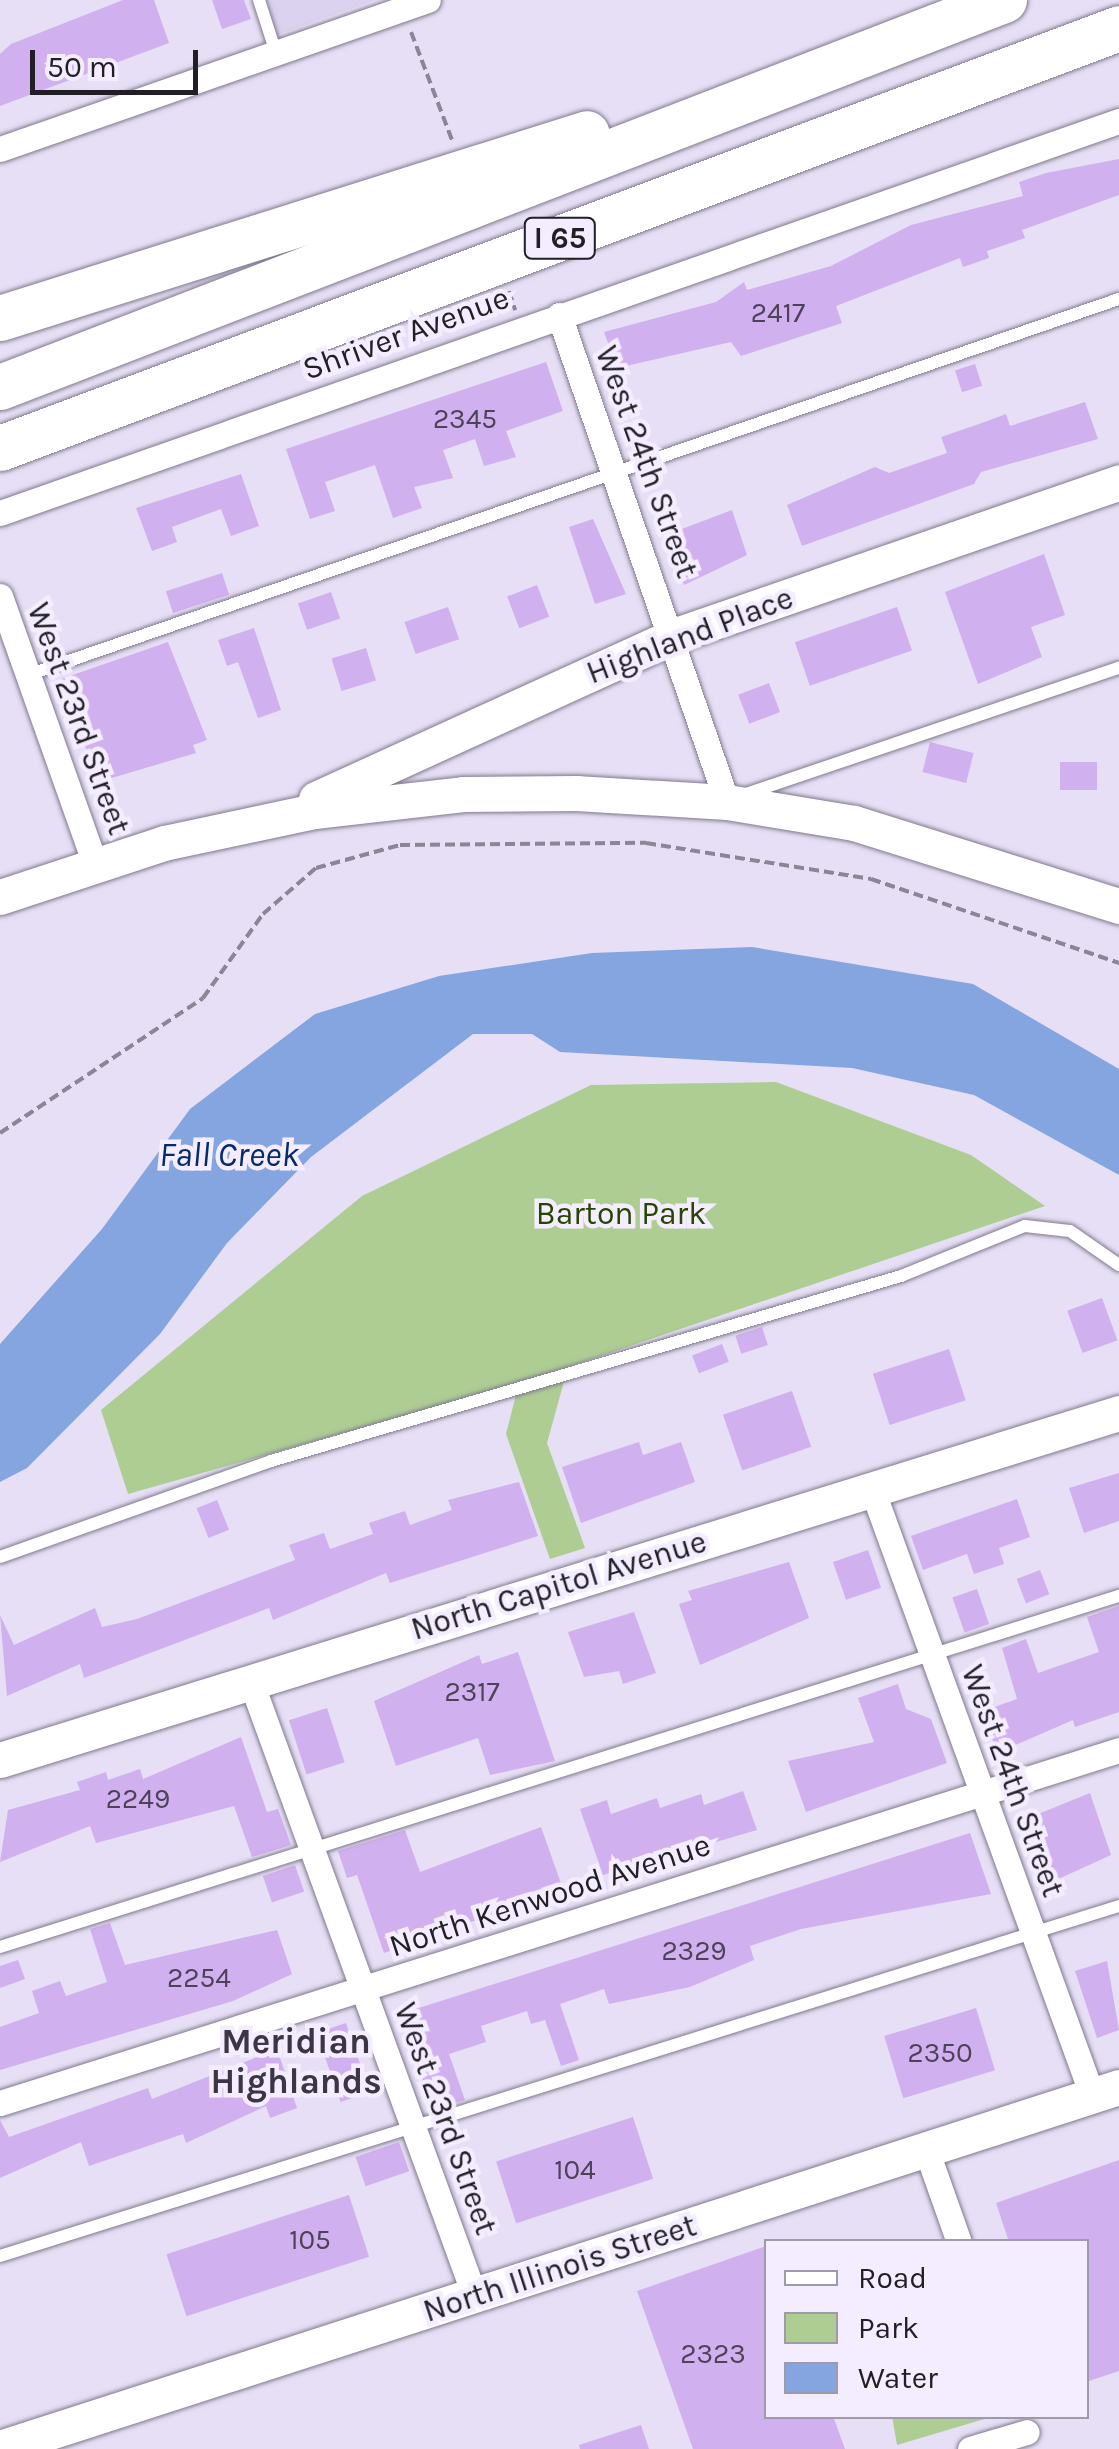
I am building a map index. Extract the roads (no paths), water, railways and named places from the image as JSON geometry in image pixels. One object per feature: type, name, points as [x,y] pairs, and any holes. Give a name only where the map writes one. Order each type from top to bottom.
[{"type":"highway","name":"I 65","points":[[0,388],[1004,0]]},
{"type":"highway","name":"I 65","points":[[0,448],[1119,28]]},
{"type":"highway","points":[[0,318],[910,36]]},
{"type":"main road","name":"Highland Place","points":[[273,819],[673,636],[1119,482]]},
{"type":"main road","points":[[0,896],[95,864],[273,819],[462,794],[728,802],[923,840],[1116,900]]},
{"type":"main road","name":"North Capitol Avenue","points":[[0,1760],[1119,1413]]},
{"type":"main road","name":"North Illinois Street","points":[[0,2448],[1106,2091]]},
{"type":"street","points":[[0,148],[428,0]]},
{"type":"street","name":"Shriver Avenue","points":[[0,513],[1119,121]]},
{"type":"street","name":"West 24th Street","points":[[559,315],[728,802]]},
{"type":"street","name":"West 23rd Street","points":[[0,596],[95,864]]},
{"type":"street","name":"West 24th Street","points":[[872,1489],[1033,1932],[1106,2091]]},
{"type":"street","name":"West 23rd Street","points":[[250,1682],[475,2296]]},
{"type":"street","name":"North Kenwood Avenue","points":[[0,2103],[1119,1750]]},
{"type":"street","points":[[926,2150],[958,2239]]},
{"type":"street","points":[[970,2449],[1027,2432]]},
{"type":"lane","points":[[259,0],[276,53]]},
{"type":"lane","points":[[28,675],[1119,300]]},
{"type":"lane","points":[[728,802],[1119,668]]},
{"type":"lane","points":[[0,1557],[270,1461],[901,1276],[1025,1226],[1070,1231],[1119,1264]]},
{"type":"lane","points":[[0,1947],[1119,1596]]},
{"type":"lane","points":[[0,2256],[1119,1906]]},
{"type":"water","name":"Fall Creek","points":[[752,947],[973,984],[1119,1069],[1119,1175],[974,1095],[852,1068],[560,1052],[532,1034],[473,1034],[311,1157],[227,1243],[160,1334],[27,1468],[0,1482],[0,1344],[102,1229],[190,1109],[315,1014],[439,976],[592,953]]},
{"type":"district","name":"Meridian Highlands","points":[[296,2062]]},
{"type":"park label","name":"Barton Park","points":[[621,1214]]}]
